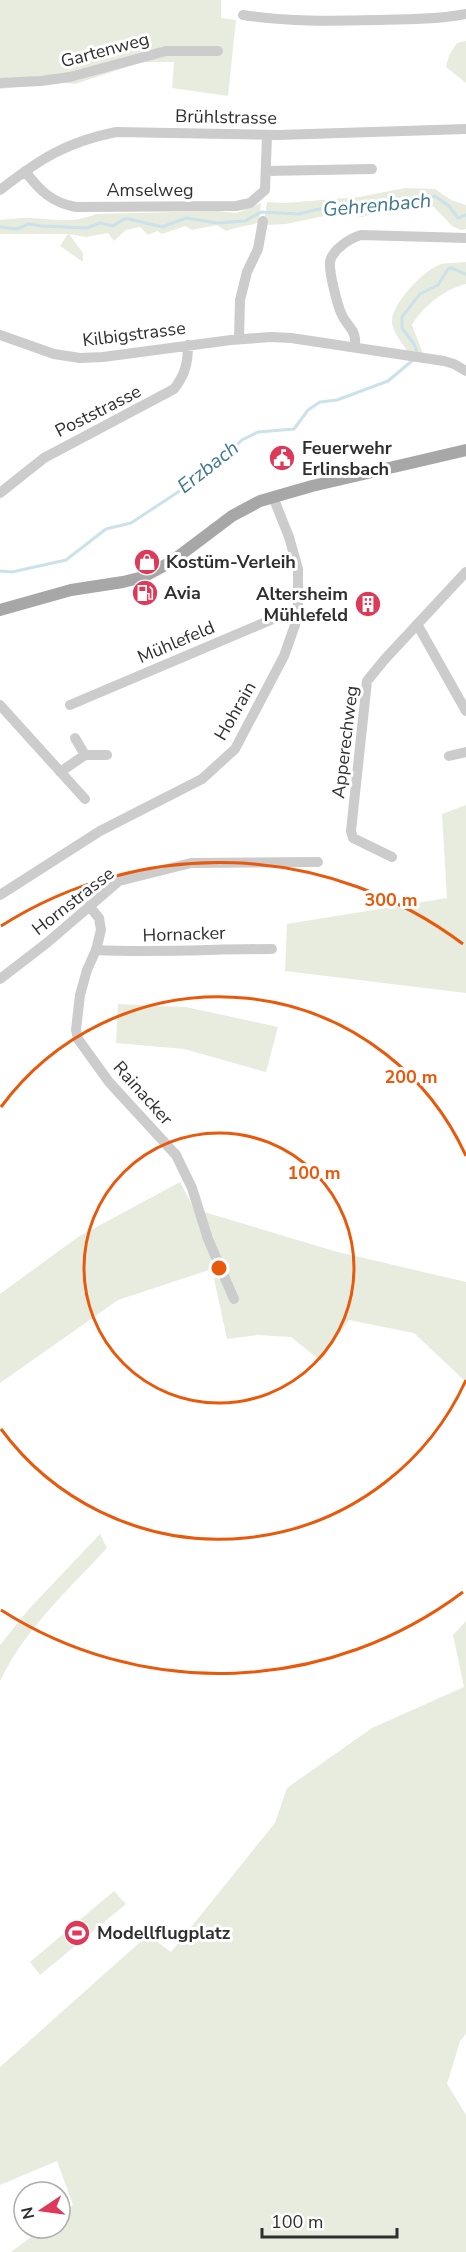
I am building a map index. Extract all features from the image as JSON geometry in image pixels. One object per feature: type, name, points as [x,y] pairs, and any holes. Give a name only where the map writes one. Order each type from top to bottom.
[{"type":"main road","points":[[0,610],[71,590],[143,577],[162,568],[248,506],[273,497],[466,450]]},
{"type":"street","points":[[243,15],[273,20],[315,21],[425,19],[466,14]]},
{"type":"street","name":"Gartenweg","points":[[0,83],[70,77],[166,51],[218,51]]},
{"type":"street","name":"Brühlstrasse","points":[[0,190],[44,157],[93,137],[116,132],[267,135],[466,129]]},
{"type":"street","name":"Amselweg","points":[[25,171],[36,186],[48,196],[69,206],[244,205],[255,200],[263,192],[267,135]]},
{"type":"street","points":[[266,171],[372,169]]},
{"type":"street","points":[[239,339],[240,300],[247,273],[258,249],[263,220]]},
{"type":"street","points":[[355,347],[355,334],[342,315],[330,268],[335,253],[350,239],[361,235],[466,238]]},
{"type":"street","name":"Kilbigstrasse","points":[[0,335],[54,354],[80,358],[239,339],[291,338],[444,361],[466,371]]},
{"type":"street","name":"Poststrasse","points":[[0,493],[44,458],[174,389],[186,368],[188,345]]},
{"type":"street","name":"Hohrain","points":[[0,895],[100,831],[202,779],[235,749],[284,656],[297,615],[300,592],[298,569],[289,537],[273,497]]},
{"type":"street","name":"Apperechweg","points":[[392,857],[353,838],[351,831],[367,681],[466,572]]},
{"type":"street","name":"Mühlefeld","points":[[70,705],[280,616],[297,615]]},
{"type":"street","points":[[417,624],[466,711]]},
{"type":"street","points":[[0,705],[85,799]]},
{"type":"street","points":[[75,738],[85,755]]},
{"type":"street","points":[[449,756],[466,752]]},
{"type":"street","points":[[60,772],[85,755],[107,755]]},
{"type":"street","name":"Hornstrasse","points":[[0,979],[48,942],[119,881],[191,863],[318,862]]},
{"type":"street","name":"Rainacker","points":[[89,906],[99,918],[101,930],[80,995],[76,1030],[78,1039],[110,1082],[176,1155],[192,1188],[208,1239],[234,1299]]},
{"type":"street","name":"Hornacker","points":[[96,950],[145,952],[272,949]]},
{"type":"shaded area","points":[[0,0],[221,0],[221,18],[236,20],[228,96],[172,88],[174,62],[142,62],[75,84],[60,82],[0,89]]},
{"type":"shaded area","points":[[466,41],[466,83],[446,67],[449,55],[457,43]]},
{"type":"shaded area","points":[[405,188],[435,189],[451,200],[466,205],[466,229],[461,230],[452,226],[434,207],[425,206],[413,210],[386,209],[362,217],[339,213],[286,224],[264,225],[267,202],[284,203],[359,197]]},
{"type":"shaded area","points":[[261,203],[259,222],[226,231],[217,225],[192,230],[185,226],[162,234],[157,231],[148,235],[140,227],[126,230],[114,241],[108,233],[86,237],[69,234],[83,253],[83,262],[60,246],[68,234],[0,234],[0,220],[6,219],[68,220],[96,214],[216,211],[237,213]]},
{"type":"shaded area","points":[[466,262],[466,284],[435,299],[412,325],[423,354],[408,352],[396,335],[392,323],[393,315],[402,297],[418,280],[435,267],[445,263]]},
{"type":"shaded area","points":[[466,805],[466,993],[285,971],[287,924],[447,898],[442,814]]},
{"type":"shaded area","points":[[118,1004],[186,1007],[278,1027],[266,1072],[184,1049],[116,1043]]},
{"type":"shaded area","points":[[180,1182],[194,1209],[334,1251],[466,1282],[466,1382],[414,1333],[349,1320],[321,1361],[291,1337],[257,1335],[227,1339],[212,1269],[118,1300],[0,1383],[0,1294],[78,1237]]},
{"type":"shaded area","points":[[100,1534],[107,1548],[35,1627],[10,1662],[0,1681],[0,1645],[28,1610]]},
{"type":"shaded area","points":[[466,1621],[466,2034],[460,2041],[447,2084],[466,2115],[466,2252],[11,2252],[27,2240],[72,2240],[72,2180],[64,2180],[57,2161],[0,2185],[0,2067],[148,1935],[171,1952],[275,1823],[287,1788],[372,1728],[464,1687],[453,1635]]},
{"type":"shaded area","name":"Modellflugplatz","points":[[114,1891],[126,1904],[40,1975],[30,1962]]},
{"type":"waterway","name":"Gehrenbach","points":[[0,227],[17,229],[29,224],[87,228],[100,223],[113,226],[124,219],[162,227],[186,218],[217,223],[245,221],[261,212],[298,214],[324,208],[366,209],[385,201],[402,206],[435,196],[449,206],[458,218],[466,215]]},
{"type":"waterway","name":"Erzbach","points":[[417,352],[402,328],[402,317],[420,294],[438,285],[448,269],[466,274]]},
{"type":"waterway","name":"Erzbach","points":[[0,571],[12,572],[66,560],[106,529],[131,523],[207,473],[242,440],[258,432],[294,429],[308,410],[320,402],[337,400],[388,381],[413,360]]},
{"type":"place","name":"Feuerwehr Erlinsbach","points":[[282,458]]},
{"type":"place","name":"Kostüm-Verleih","points":[[147,562]]},
{"type":"place","name":"Avia","points":[[145,593]]},
{"type":"place","name":"Altersheim Mühlefeld","points":[[368,604]]},
{"type":"place","name":"Modellflugplatz","points":[[77,1933]]}]
